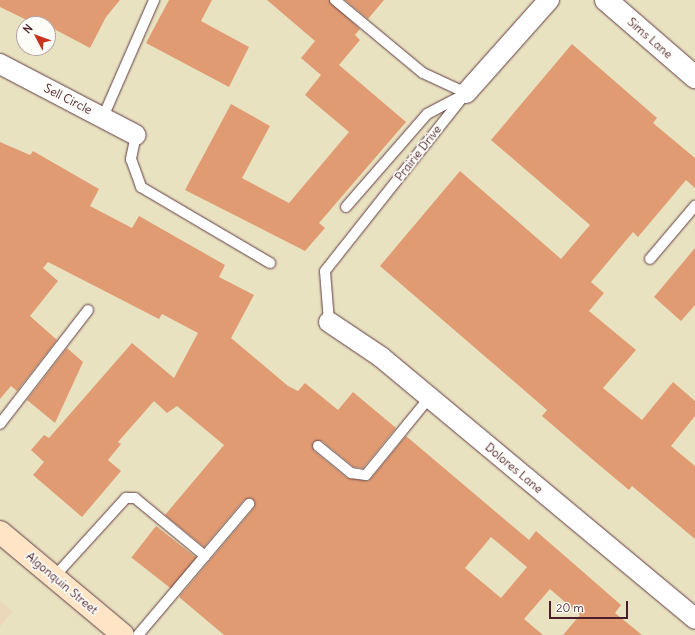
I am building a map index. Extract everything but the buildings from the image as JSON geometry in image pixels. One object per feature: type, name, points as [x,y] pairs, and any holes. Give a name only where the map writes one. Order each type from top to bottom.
[{"type":"main road","name":"Algonquin Street","points":[[0,532],[123,635]]},
{"type":"street","name":"Prairie Drive","points":[[466,93],[549,0]]},
{"type":"street","name":"Sims Lane","points":[[606,0],[695,77]]},
{"type":"street","name":"Sell Circle","points":[[0,64],[136,135]]},
{"type":"street","name":"Dolores Lane","points":[[329,322],[429,398],[695,619]]},
{"type":"lane","points":[[102,117],[154,0]]},
{"type":"lane","points":[[335,0],[423,73],[466,93]]},
{"type":"lane","points":[[346,207],[427,114],[466,93]]},
{"type":"lane","name":"Prairie Drive","points":[[329,322],[325,271],[466,93]]},
{"type":"lane","points":[[136,135],[131,159],[141,187],[270,263]]},
{"type":"lane","points":[[650,259],[695,206]]},
{"type":"lane","points":[[0,424],[88,310]]},
{"type":"lane","points":[[318,446],[351,473],[366,475],[429,398]]},
{"type":"lane","points":[[54,577],[126,498],[135,498],[205,556]]},
{"type":"lane","points":[[138,635],[249,504]]},
{"type":"shaded area","points":[[0,601],[13,611],[0,627]]}]
